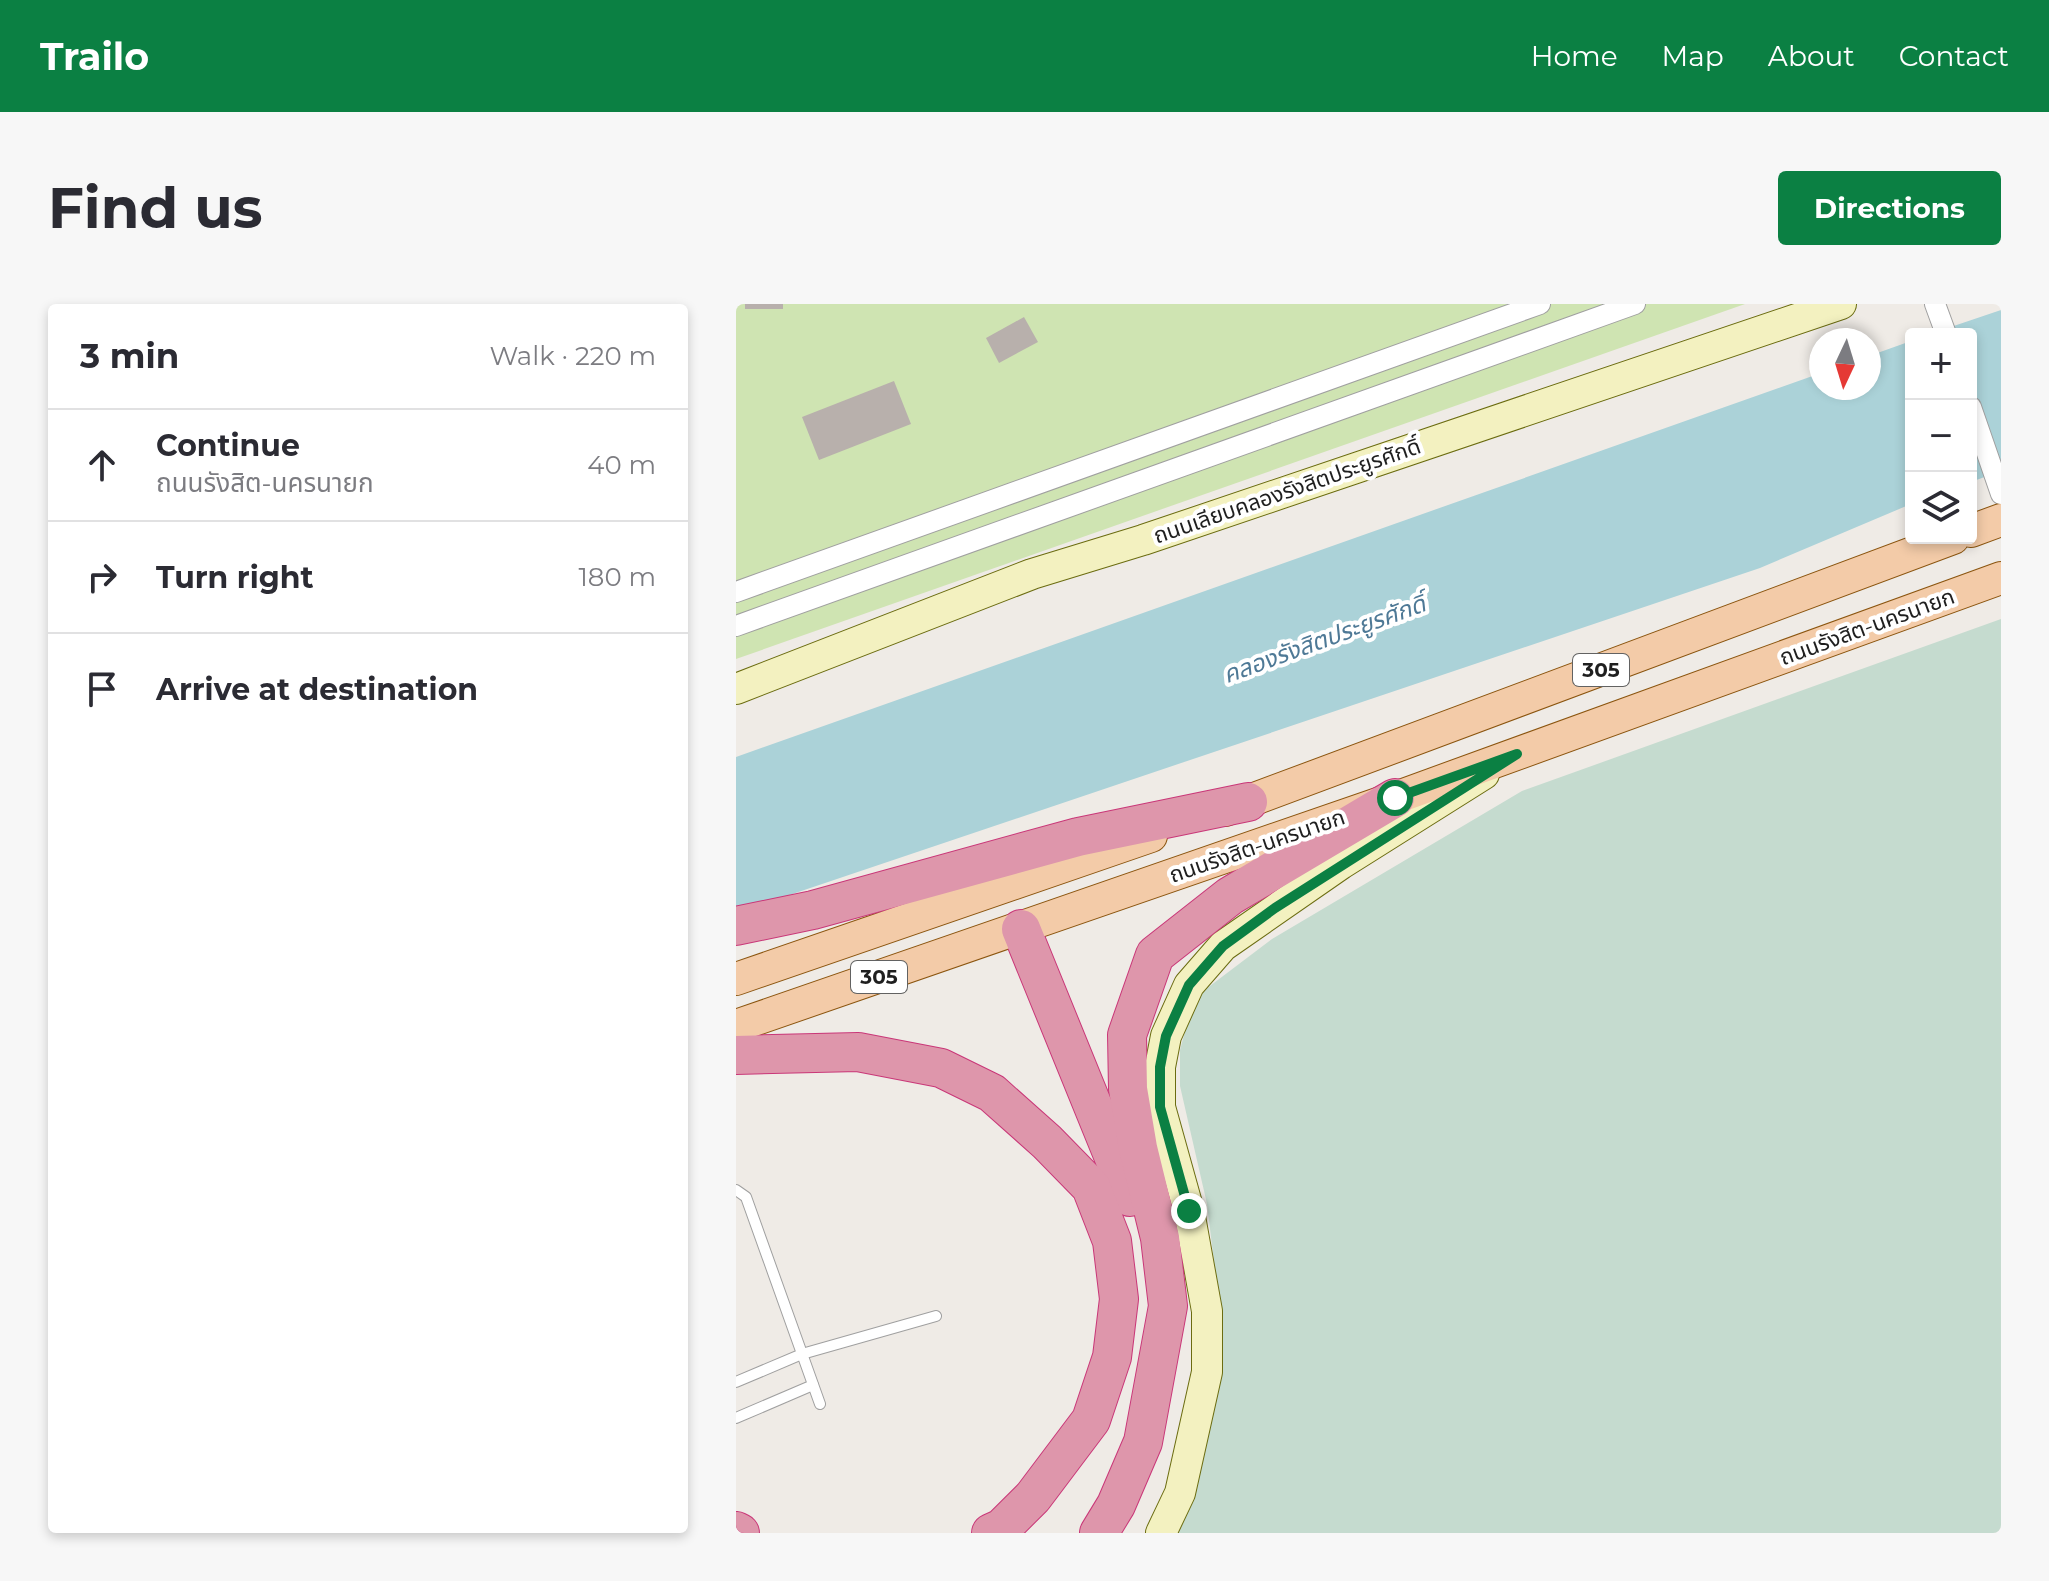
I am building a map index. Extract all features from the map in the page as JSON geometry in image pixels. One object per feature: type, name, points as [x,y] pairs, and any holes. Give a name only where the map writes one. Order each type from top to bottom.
[{"type":"highway","points":[[1099,1533],[1116,1505],[1143,1442],[1168,1306],[1160,1238],[1138,1148],[1128,1089],[1127,1035],[1155,955],[1230,896],[1395,798]]},
{"type":"highway","points":[[736,926],[813,910],[1078,837],[1248,802]]},
{"type":"highway","points":[[1021,929],[1166,1285]]},
{"type":"highway","points":[[736,1055],[858,1052],[941,1068],[992,1093],[1091,1187],[1112,1241],[1119,1299],[1112,1357],[1091,1420],[1033,1497],[1002,1528],[991,1533]]},
{"type":"main road","points":[[1977,525],[2000,501]]},
{"type":"main road","name":"ถนนรังสิต-นครนายก","points":[[736,979],[1248,802],[1937,544]]},
{"type":"main road","name":"ถนนรังสิต-นครนายก","points":[[736,1026],[1395,798],[2001,578]]},
{"type":"main road","points":[[952,905],[1021,929]]},
{"type":"street","points":[[736,592],[1540,304]]},
{"type":"street","points":[[736,626],[1635,304]]},
{"type":"street","name":"ถนนเลียบคลองรังสิตประยูรศักดิ์","points":[[736,689],[1032,574],[1143,540],[1841,304]]},
{"type":"street","points":[[1977,426],[2000,501]]},
{"type":"street","points":[[1161,1533],[1180,1493],[1207,1372],[1207,1311],[1192,1225],[1160,1107],[1160,1067],[1166,1036],[1189,985],[1223,946],[1275,908],[1517,754]]},
{"type":"lane","points":[[736,1190],[746,1197],[820,1404]]},
{"type":"lane","points":[[736,1382],[802,1354],[936,1316]]},
{"type":"lane","points":[[736,1418],[813,1385]]},
{"type":"green space","points":[[736,304],[1745,304],[736,659]]},
{"type":"green space","points":[[2001,619],[2001,1533],[1170,1533],[1214,1403],[1222,1328],[1207,1204],[1180,1086],[1180,1050],[1194,998],[1272,939],[1522,791]]},
{"type":"water","points":[[2001,310],[2001,471],[1977,480],[1977,328],[1948,328]]},
{"type":"water","name":"คลองรังสิตประยูรศักดิ์","points":[[1905,343],[1905,507],[1760,568],[736,913],[736,757],[1809,377],[1809,400],[1881,400],[1881,352]]},
{"type":"building","points":[[745,304],[783,304],[783,309],[745,309]]},
{"type":"building","points":[[1024,317],[1038,342],[999,363],[986,338]]},
{"type":"building","points":[[894,381],[911,424],[819,460],[802,417]]},
{"type":"route","points":[[1189,1211],[1160,1107],[1160,1067],[1166,1036],[1189,985],[1223,946],[1275,908],[1517,754],[1395,798]]}]
